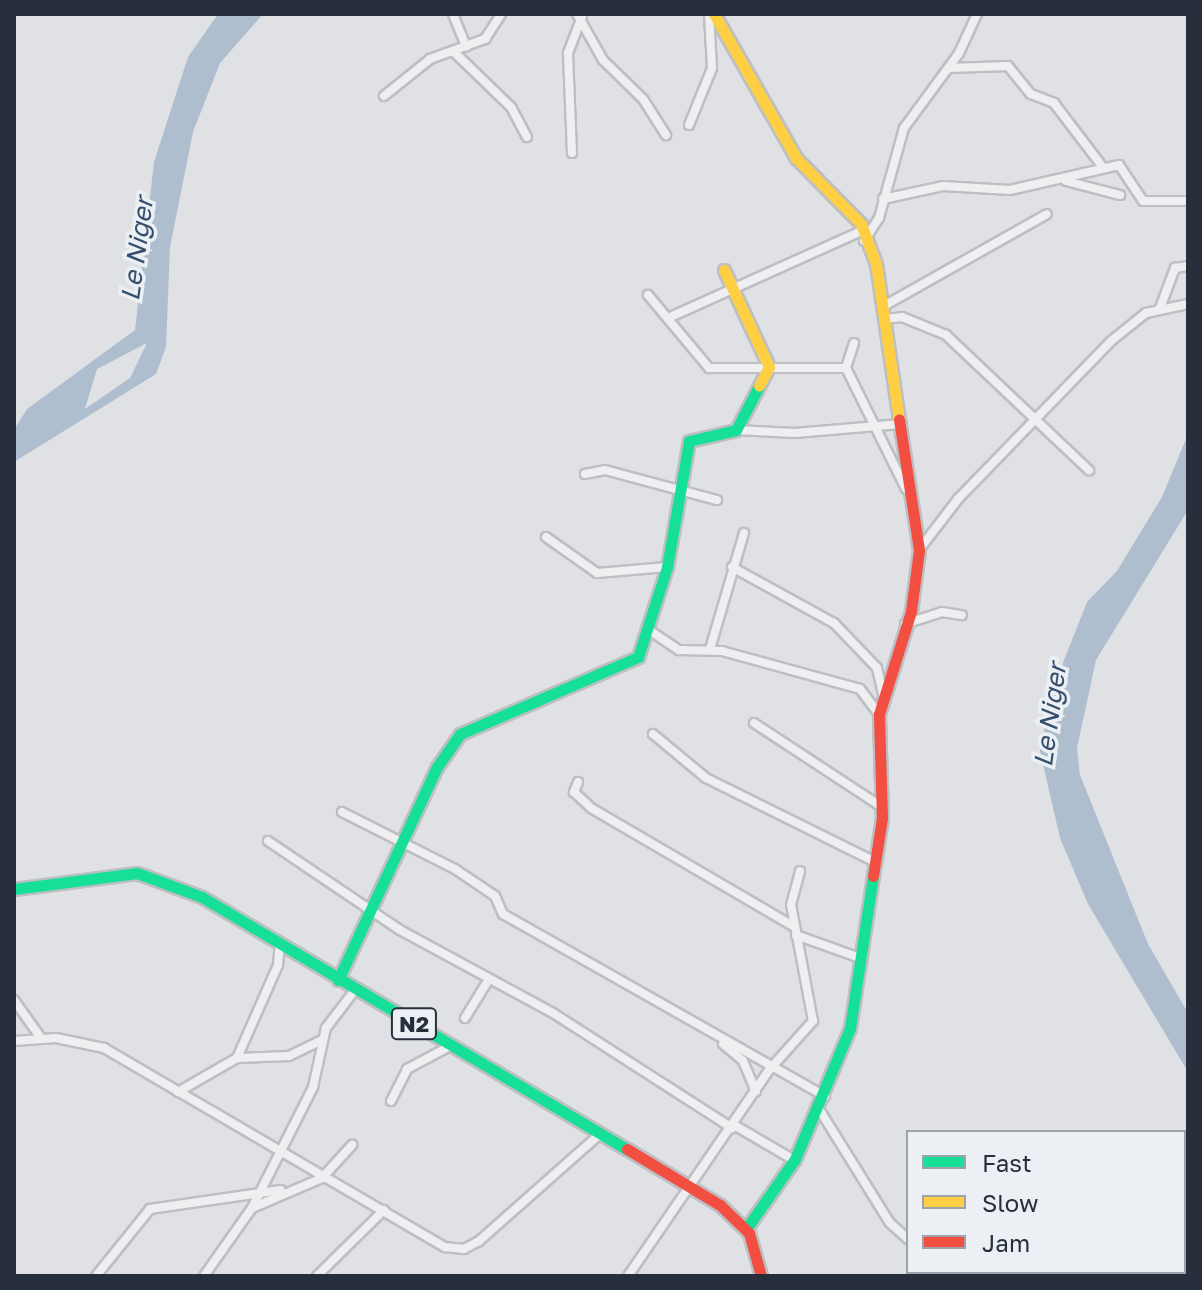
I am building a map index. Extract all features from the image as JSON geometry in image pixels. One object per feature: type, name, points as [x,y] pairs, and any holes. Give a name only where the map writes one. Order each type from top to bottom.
[{"type":"main road","points":[[712,14],[796,158],[863,236],[876,264],[919,550],[879,714],[883,807],[873,861],[863,959],[826,1097],[794,1160],[746,1229],[761,1276]]},
{"type":"main road","points":[[338,980],[406,845],[437,767],[460,734],[575,679],[632,663],[649,630],[667,567],[678,487],[689,441],[736,430],[769,367],[724,270]]},
{"type":"main road","name":"N2","points":[[14,889],[137,873],[202,897],[693,1188],[746,1229]]},
{"type":"street","points":[[453,14],[466,47]]},
{"type":"street","points":[[384,96],[418,67],[485,39],[501,14]]},
{"type":"street","points":[[689,125],[712,68],[712,14]]},
{"type":"street","points":[[668,318],[863,236],[883,199],[904,128],[949,68],[977,14]]},
{"type":"street","points":[[580,16],[603,60],[643,99],[666,135]]},
{"type":"street","points":[[572,153],[568,53],[580,16]]},
{"type":"street","points":[[453,51],[511,107],[527,137]]},
{"type":"street","points":[[949,68],[1008,66],[1031,94],[1054,103],[1102,166]]},
{"type":"street","points":[[883,199],[908,190],[1010,190],[1064,180],[1102,166],[1119,165],[1143,201],[1188,201]]},
{"type":"street","points":[[1064,180],[1120,195]]},
{"type":"street","points":[[883,313],[1047,214]]},
{"type":"street","points":[[1160,308],[1175,268],[1188,266]]},
{"type":"street","points":[[648,295],[709,368],[846,368]]},
{"type":"street","points":[[919,550],[1031,420],[1134,321],[1160,308],[1188,304]]},
{"type":"street","points":[[883,313],[902,317],[946,335],[1031,420],[1089,470]]},
{"type":"street","points":[[854,343],[846,368],[914,517]]},
{"type":"street","points":[[736,430],[876,429],[901,424]]},
{"type":"street","points":[[585,474],[605,470],[678,487],[717,500]]},
{"type":"street","points":[[710,649],[744,533]]},
{"type":"street","points":[[546,537],[597,573],[667,567]]},
{"type":"street","points":[[732,567],[834,623],[877,668],[883,696]]},
{"type":"street","points":[[903,625],[928,615],[962,615]]},
{"type":"street","points":[[649,630],[679,650],[710,649],[860,689],[879,714]]},
{"type":"street","points":[[754,723],[883,807]]},
{"type":"street","points":[[653,734],[706,778],[873,861]]},
{"type":"street","points":[[578,782],[574,792],[591,808],[795,931],[863,959]]},
{"type":"street","points":[[342,812],[495,896],[503,914],[723,1044],[826,1097]]},
{"type":"street","points":[[268,841],[371,911],[794,1160]]},
{"type":"street","points":[[628,1276],[693,1188],[769,1070],[813,1021],[795,931],[791,892],[800,871]]},
{"type":"street","points":[[237,1058],[278,965],[280,944]]},
{"type":"street","points":[[465,1018],[489,979]]},
{"type":"street","points":[[252,1208],[254,1194],[313,1087],[322,1040],[355,990]]},
{"type":"street","points":[[14,1000],[41,1038]]},
{"type":"street","points":[[14,1041],[41,1038],[92,1043],[322,1178],[464,1249],[600,1134]]},
{"type":"street","points":[[178,1092],[237,1058],[289,1056],[322,1040]]},
{"type":"street","points":[[723,1044],[743,1061],[756,1091]]},
{"type":"street","points":[[391,1101],[407,1069],[450,1046]]},
{"type":"street","points":[[819,1109],[890,1223],[906,1237]]},
{"type":"street","points":[[96,1276],[150,1209],[281,1190],[322,1178],[352,1145]]},
{"type":"street","points":[[204,1276],[252,1208],[281,1190]]},
{"type":"street","points":[[317,1276],[384,1210]]},
{"type":"water","name":"Le Niger","points":[[218,14],[263,14],[220,63],[193,132],[170,247],[166,347],[156,374],[14,462],[14,430],[27,409],[135,330],[154,162],[188,57]],"holes":[[[147,343],[130,378],[85,409],[97,369]]]},
{"type":"water","name":"Le Niger","points":[[1188,434],[1188,510],[1096,660],[1077,748],[1080,775],[1148,944],[1188,1013],[1188,1072],[1088,904],[1060,838],[1040,751],[1053,688],[1087,602],[1117,571],[1162,497]]},
{"type":"traffic: fast","points":[[338,980],[437,767],[460,734],[638,657],[667,567],[689,441],[736,430],[759,386]]},
{"type":"traffic: fast","points":[[14,889],[137,873],[202,897],[627,1149]]},
{"type":"traffic: fast","points":[[746,1229],[795,1159],[850,1028],[873,876]]},
{"type":"traffic: slow","points":[[714,14],[796,158],[861,224],[876,264],[899,420]]},
{"type":"traffic: slow","points":[[724,270],[769,367],[759,386]]},
{"type":"traffic: jam","points":[[873,876],[882,818],[879,714],[911,611],[919,550],[899,420]]},
{"type":"traffic: jam","points":[[627,1149],[720,1205],[749,1233],[761,1276]]}]
